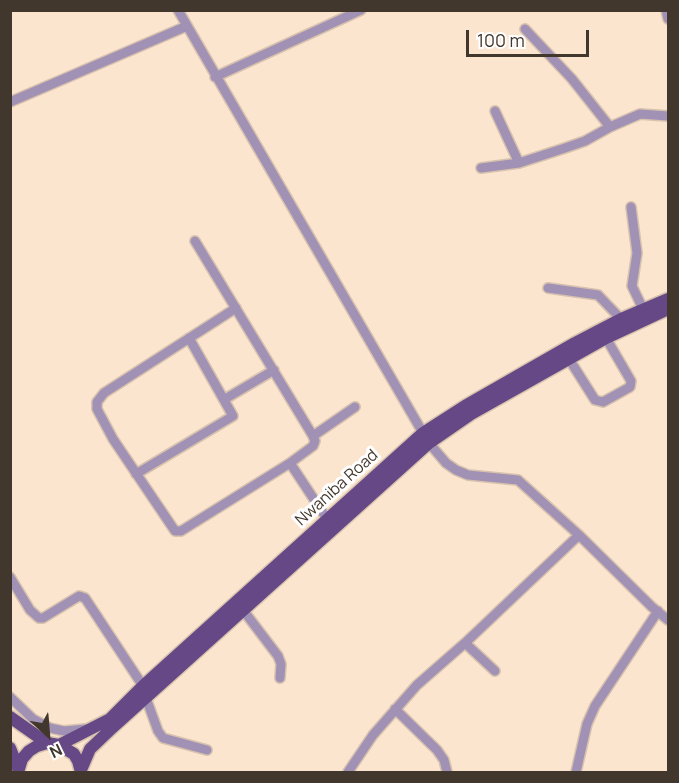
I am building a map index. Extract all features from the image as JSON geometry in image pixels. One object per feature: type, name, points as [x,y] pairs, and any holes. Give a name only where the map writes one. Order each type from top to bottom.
[{"type":"main road","name":"Nwaniba Road","points":[[18,770],[22,759],[37,746],[53,744],[110,719],[145,692],[327,519],[465,406],[575,343],[621,319],[669,299]]},
{"type":"main road","points":[[81,771],[90,749],[145,692],[243,610],[426,438],[606,338],[669,309]]},
{"type":"main road","points":[[10,717],[53,744],[74,754],[81,771]]},
{"type":"main road","points":[[10,748],[18,770]]},
{"type":"street","points":[[178,10],[426,438],[446,463],[468,475],[511,477],[518,480],[669,620]]},
{"type":"street","points":[[215,77],[361,10]]},
{"type":"street","points":[[666,10],[669,19]]},
{"type":"street","points":[[10,102],[187,26]]},
{"type":"street","points":[[525,29],[572,79],[610,127]]},
{"type":"street","points":[[495,111],[519,163]]},
{"type":"street","points":[[481,168],[519,163],[585,141],[640,114],[669,116]]},
{"type":"street","points":[[631,207],[637,253],[632,286],[643,309]]},
{"type":"street","points":[[195,241],[274,370],[315,441],[313,446],[290,463],[181,531],[175,531],[113,439],[97,409],[97,402],[117,383],[236,308]]},
{"type":"street","points":[[548,288],[598,295],[621,319]]},
{"type":"street","points":[[136,474],[231,418],[232,412],[189,338]]},
{"type":"street","points":[[569,358],[595,400],[603,402],[632,384],[606,338]]},
{"type":"street","points":[[225,399],[274,370]]},
{"type":"street","points":[[313,436],[355,407]]},
{"type":"street","points":[[290,463],[327,519]]},
{"type":"street","points":[[348,772],[373,735],[417,685],[579,535]]},
{"type":"street","points":[[10,577],[30,610],[39,618],[44,618],[79,596],[85,598],[145,692],[163,738],[207,750]]},
{"type":"street","points":[[243,610],[278,656],[281,664],[280,678]]},
{"type":"street","points":[[576,772],[586,724],[595,706],[658,611]]},
{"type":"street","points":[[465,643],[495,671]]},
{"type":"street","points":[[10,697],[33,719],[50,728],[78,731],[110,719]]},
{"type":"street","points":[[395,709],[437,750],[444,760],[447,772]]}]
